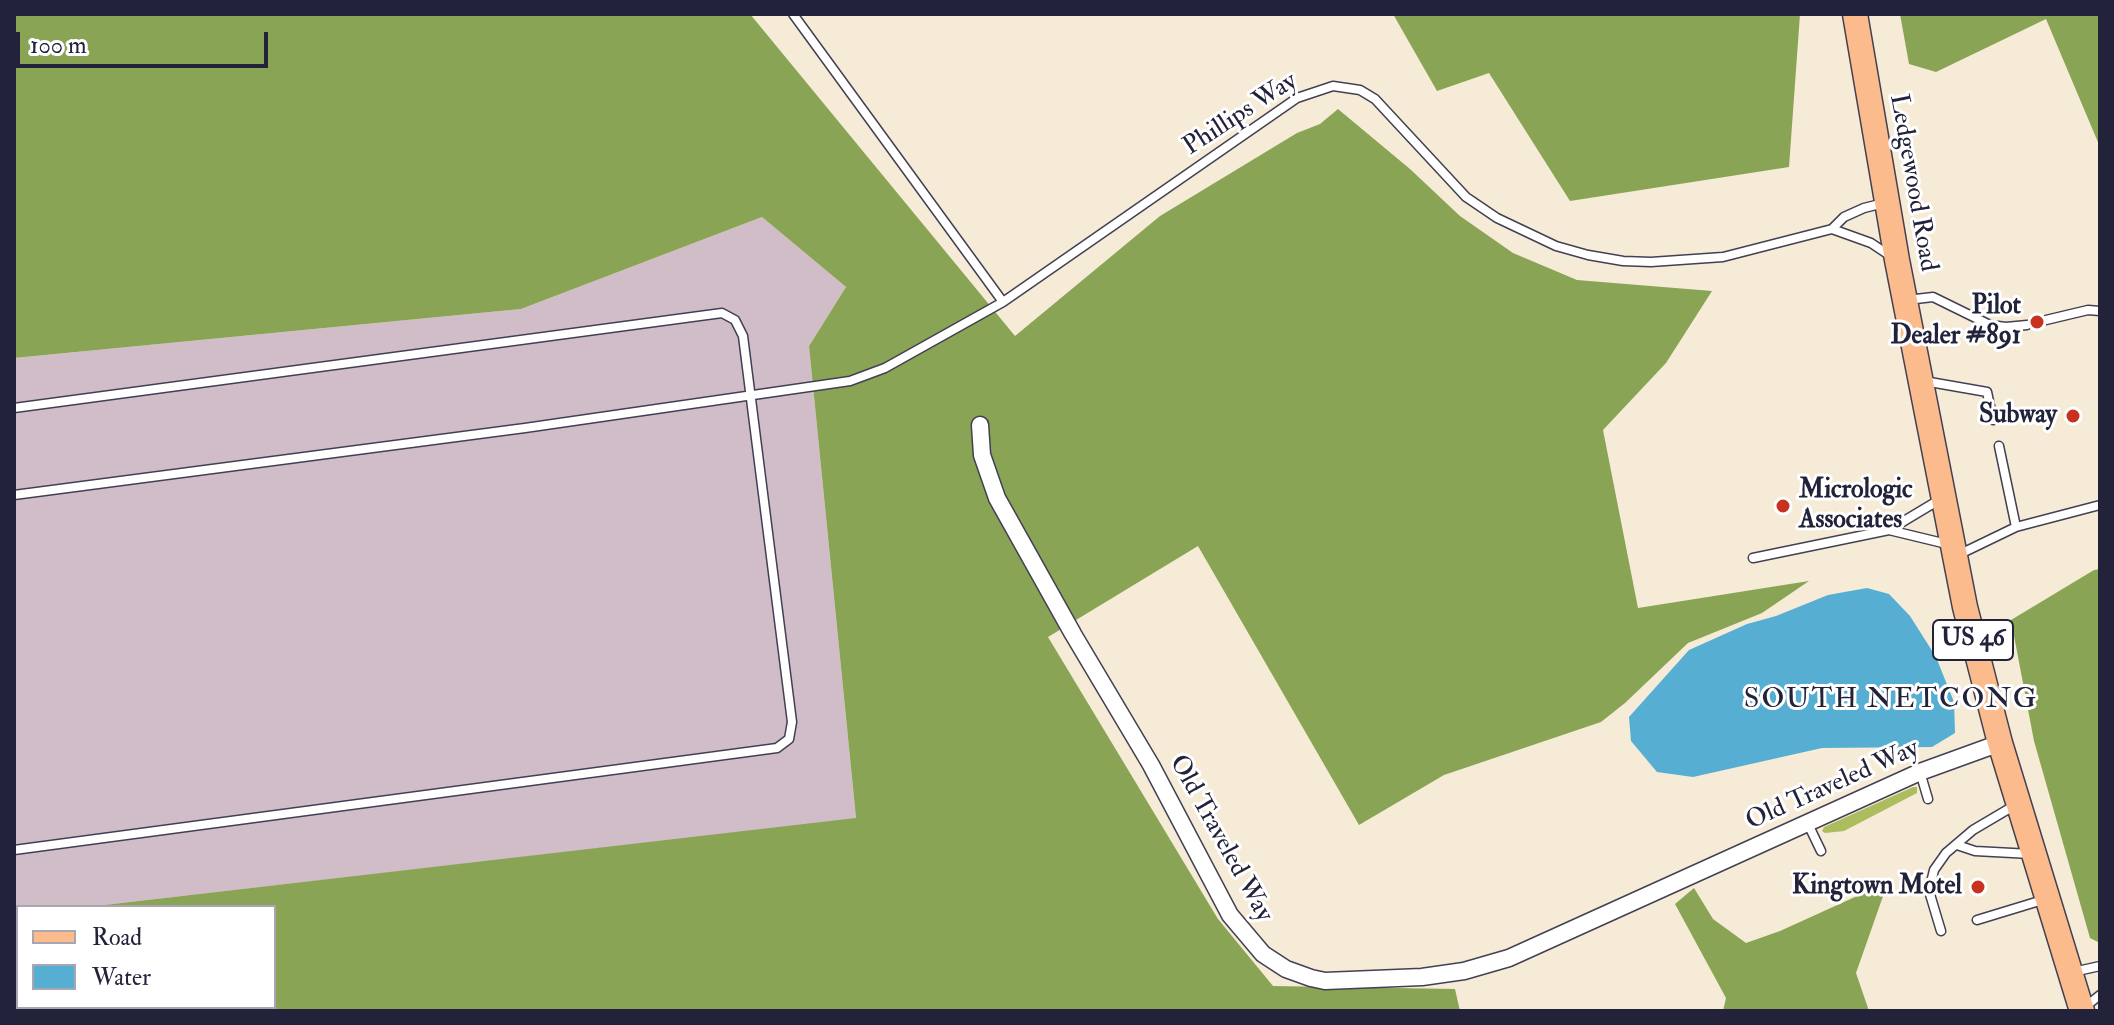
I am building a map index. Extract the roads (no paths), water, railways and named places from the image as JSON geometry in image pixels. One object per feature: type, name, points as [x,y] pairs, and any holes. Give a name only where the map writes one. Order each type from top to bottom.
[{"type":"main road","name":"Ledgewood Road","points":[[1855,14],[1886,202],[1976,656],[2070,972],[2088,1005]]},
{"type":"street","name":"Old Traveled Way","points":[[980,425],[982,455],[997,498],[1151,765],[1210,879],[1252,944],[1286,969],[1325,981],[1422,977],[1486,965],[1542,945],[1920,772],[2000,743]]},
{"type":"lane","points":[[793,14],[1003,302]]},
{"type":"lane","name":"Phillips Way","points":[[14,495],[525,428],[850,381],[885,368],[1003,302],[1297,98],[1333,86],[1353,88],[1375,99],[1466,197],[1497,218],[1567,249],[1623,261],[1684,261],[1723,257],[1832,229],[1844,217],[1886,202]]},
{"type":"lane","points":[[1832,229],[1871,243],[1897,260]]},
{"type":"lane","points":[[1905,301],[1933,297],[1990,325],[2027,325]]},
{"type":"lane","points":[[2046,320],[2088,310],[2100,311]]},
{"type":"lane","points":[[14,408],[722,313],[735,320],[743,336],[792,722],[789,739],[777,748],[14,850]]},
{"type":"lane","points":[[1920,380],[1987,392],[1993,420]]},
{"type":"lane","points":[[1999,446],[2016,527]]},
{"type":"lane","points":[[1753,558],[1889,530],[1943,498]]},
{"type":"lane","points":[[1889,530],[1954,551],[2016,527],[2100,505]]},
{"type":"lane","points":[[1920,772],[1928,799]]},
{"type":"lane","points":[[1941,931],[1929,891],[1940,860],[1973,830],[2018,804]]},
{"type":"lane","points":[[1808,824],[1821,851]]},
{"type":"lane","points":[[1957,845],[1975,851],[2033,854]]},
{"type":"lane","points":[[1977,920],[2047,899]]},
{"type":"lane","points":[[2070,972],[2100,966]]},
{"type":"water","points":[[1867,588],[1889,594],[1910,616],[1936,657],[1954,702],[1955,733],[1932,747],[1822,748],[1693,777],[1657,772],[1631,741],[1629,717],[1689,650],[1747,624],[1828,595]]},
{"type":"place","name":"Pilot Dealer #891","points":[[2037,322]]},
{"type":"place","name":"Subway","points":[[2073,416]]},
{"type":"place","name":"Micrologic Associates","points":[[1783,506]]},
{"type":"place","name":"Kingtown Motel","points":[[1978,887]]},
{"type":"district","name":"SOUTH NETCONG","points":[[1891,701]]}]
